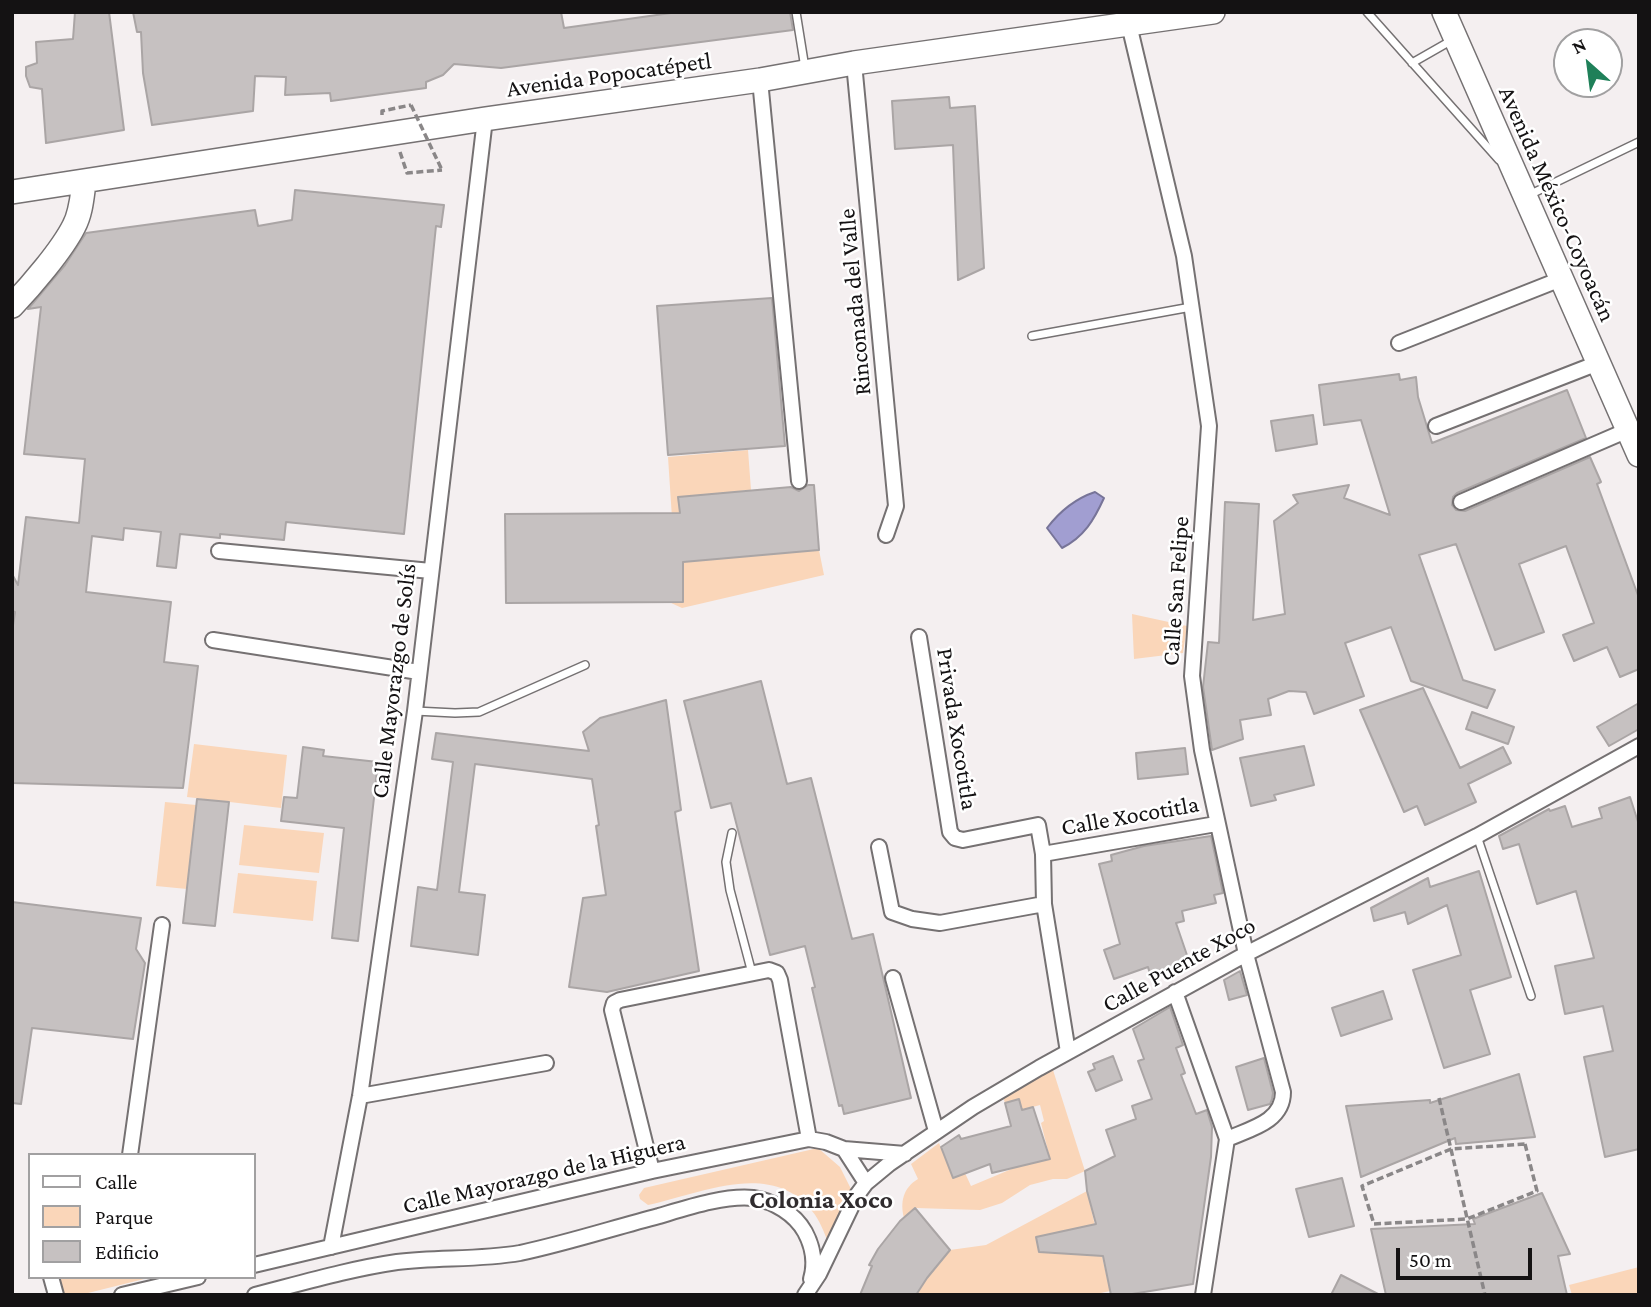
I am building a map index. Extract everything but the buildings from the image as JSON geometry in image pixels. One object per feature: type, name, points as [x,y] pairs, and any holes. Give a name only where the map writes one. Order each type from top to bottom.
[{"type":"main road","name":"Avenida Popocatépetl","points":[[12,192],[485,119],[760,80],[1127,18],[1213,12]]},
{"type":"main road","name":"Avenida México-Coyoacán","points":[[1444,12],[1639,455]]},
{"type":"main road","points":[[12,306],[74,226],[82,203],[84,183]]},
{"type":"street","name":"Calle San Felipe","points":[[1127,18],[1184,256],[1209,426],[1192,676],[1202,750],[1246,954],[1283,1092],[1281,1107],[1273,1118],[1227,1139]]},
{"type":"street","name":"Rinconada del Valle","points":[[854,63],[896,506],[886,535]]},
{"type":"street","points":[[760,80],[799,481]]},
{"type":"street","name":"Calle Mayorazgo de Solís","points":[[331,1247],[360,1096],[415,711],[485,119]]},
{"type":"street","points":[[1399,343],[1561,279]]},
{"type":"street","points":[[1436,426],[1598,363]]},
{"type":"street","points":[[1461,502],[1628,430]]},
{"type":"street","points":[[219,551],[431,571]]},
{"type":"street","name":"Privada Xocotitla","points":[[919,637],[950,832],[955,838],[963,840],[1038,825],[1043,854]]},
{"type":"street","points":[[212,640],[419,672]]},
{"type":"street","name":"Calle Puente Xoco","points":[[805,1295],[819,1274],[857,1195],[866,1183],[936,1131],[1011,1084],[1175,992],[1477,836],[1639,746]]},
{"type":"street","name":"Calle Xocotitla","points":[[1068,1052],[1044,904],[1043,854],[1216,824]]},
{"type":"street","points":[[879,847],[892,912],[912,919],[940,923],[1044,904]]},
{"type":"street","points":[[130,1153],[162,925]]},
{"type":"street","points":[[652,1171],[612,1010],[614,1003],[752,973],[769,970],[777,973],[780,980],[809,1139]]},
{"type":"street","points":[[893,978],[936,1131]]},
{"type":"street","points":[[1175,992],[1227,1139],[1203,1295]]},
{"type":"street","points":[[360,1096],[546,1063]]},
{"type":"street","name":"Calle Mayorazgo de la Higuera","points":[[256,1265],[652,1171],[809,1139],[844,1149],[905,1154]]},
{"type":"street","points":[[844,1149],[866,1183]]},
{"type":"street","points":[[255,1295],[394,1262],[496,1257],[520,1253],[690,1207],[742,1198],[777,1205],[796,1219],[803,1229],[814,1263],[805,1295]]},
{"type":"street","points":[[122,1295],[190,1279]]},
{"type":"lane","points":[[796,12],[806,72]]},
{"type":"lane","points":[[1367,12],[1522,190],[1639,142]]},
{"type":"lane","points":[[1412,63],[1455,38]]},
{"type":"lane","points":[[1032,336],[1192,307]]},
{"type":"lane","points":[[415,711],[479,712],[585,665]]},
{"type":"lane","points":[[732,833],[726,862],[730,890],[752,973]]},
{"type":"lane","points":[[1477,836],[1531,996]]},
{"type":"path","points":[[393,133],[407,173],[442,170],[411,106]]},
{"type":"path","points":[[1439,1098],[1485,1295]]},
{"type":"path","points":[[1525,1144],[1536,1191],[1467,1219],[1374,1224],[1363,1186],[1451,1149],[1525,1144]]},
{"type":"green space","points":[[748,450],[751,490],[679,497],[684,562],[819,550],[824,575],[682,608],[669,602],[683,602],[675,564],[668,457]]},
{"type":"green space","points":[[1132,614],[1187,626],[1183,653],[1134,659]]},
{"type":"green space","points":[[194,744],[287,755],[281,808],[187,797]]},
{"type":"green space","points":[[165,802],[196,805],[187,889],[156,886]]},
{"type":"green space","points":[[244,825],[324,833],[319,873],[239,865]]},
{"type":"green space","points":[[238,873],[317,881],[313,921],[233,913]]},
{"type":"green space","points":[[1053,1070],[1085,1171],[1067,1179],[1053,1179],[1030,1185],[1002,1203],[980,1210],[916,1208],[904,1218],[904,1196],[918,1179],[911,1164],[939,1143],[953,1177],[965,1173],[971,1186],[1014,1168],[1050,1159],[1041,1123],[1044,1121],[1040,1105],[1022,1110],[1019,1099],[1005,1103],[1003,1097]]},
{"type":"green space","points":[[818,1148],[840,1167],[853,1193],[829,1244],[812,1211],[795,1195],[776,1187],[756,1183],[734,1184],[648,1205],[640,1199],[639,1195],[644,1188]]},
{"type":"green space","points":[[1087,1191],[1110,1291],[1092,1295],[917,1295],[950,1250],[986,1245]]},
{"type":"green space","points":[[1639,1267],[1639,1295],[1572,1295],[1569,1285]]},
{"type":"green space","points":[[59,1279],[144,1279],[80,1295],[63,1295]]},
{"type":"shaded area","points":[[1095,492],[1104,498],[1096,514],[1082,533],[1062,548],[1047,528],[1068,506]]},
{"type":"district","name":"Colonia Xoco","points":[[821,1200]]}]
